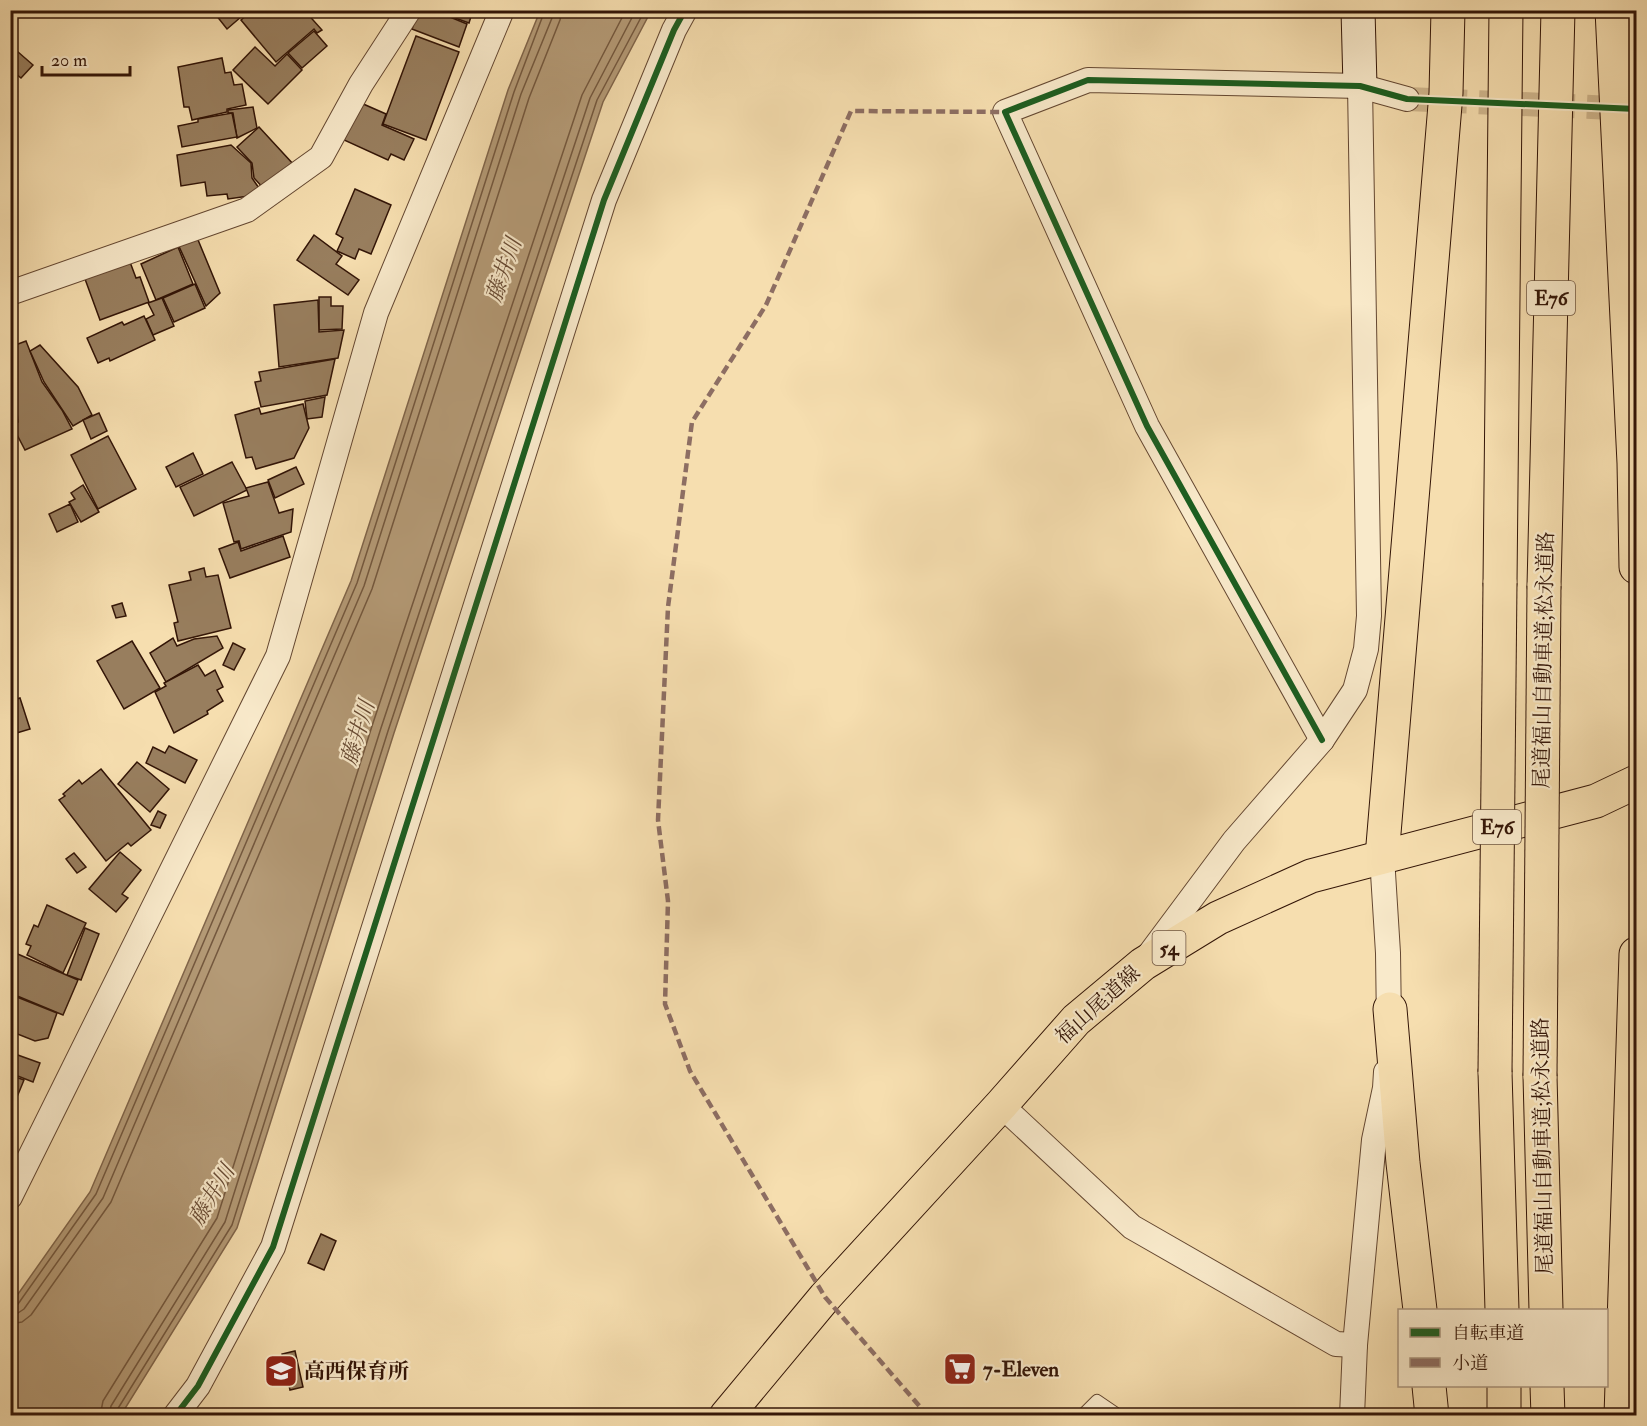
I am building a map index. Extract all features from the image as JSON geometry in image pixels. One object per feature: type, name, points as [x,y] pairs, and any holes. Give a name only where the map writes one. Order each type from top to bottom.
[{"type":"main road","points":[[1382,857],[1446,93],[1448,10]]},
{"type":"main road","name":"尾道福山自動車道;松永道路","points":[[1502,1309],[1495,1072],[1506,10]]},
{"type":"main road","name":"尾道福山自動車道;松永道路","points":[[1546,1309],[1540,1076],[1544,586],[1558,10]]},
{"type":"main road","points":[[1612,10],[1634,462],[1636,567]]},
{"type":"main road","name":"福山尾道線","points":[[726,1416],[825,1297],[1076,1020],[1143,964],[1218,918],[1311,876],[1596,801],[1636,782]]},
{"type":"main road","points":[[1621,1416],[1636,954]]},
{"type":"main road","points":[[1390,1009],[1403,1163],[1420,1309]]},
{"type":"main road","points":[[1429,1387],[1432,1416]]},
{"type":"main road","points":[[1504,1387],[1504,1416]]},
{"type":"main road","points":[[1548,1387],[1548,1416]]},
{"type":"street","points":[[10,293],[247,210],[321,157],[361,84],[409,10]]},
{"type":"street","points":[[10,1197],[278,656],[376,313],[502,10]]},
{"type":"street","points":[[175,1416],[198,1386],[273,1247],[604,200],[674,30],[685,10]]},
{"type":"street","points":[[1143,964],[1234,841],[1322,740],[1355,690],[1366,650],[1369,616],[1358,10]]},
{"type":"street","points":[[1322,740],[1147,426],[1005,112],[1088,80],[1360,86],[1407,99]]},
{"type":"street","points":[[1352,1416],[1355,1345],[1374,1140],[1385,1088],[1390,1009],[1382,857]]},
{"type":"street","points":[[1001,1105],[1132,1227],[1336,1344],[1355,1345]]},
{"type":"lane","points":[[1082,1416],[1097,1401],[1119,1416]]},
{"type":"water","name":"藤井川","points":[[540,11],[651,11],[603,102],[394,733],[237,1228],[121,1415],[11,1415],[11,1304],[90,1192],[351,581],[508,90]]},
{"type":"building","points":[[212,10],[249,10],[227,29]]},
{"type":"building","points":[[253,10],[295,10],[299,16],[305,11],[322,30],[317,33],[314,29],[276,62],[241,20]]},
{"type":"building","points":[[419,10],[433,10],[467,24],[459,47],[412,29]]},
{"type":"building","points":[[433,10],[473,10],[469,23]]},
{"type":"building","points":[[314,31],[327,46],[302,68],[288,53]]},
{"type":"building","points":[[416,36],[459,52],[426,140],[383,124]]},
{"type":"building","points":[[10,45],[33,65],[21,78],[10,69]]},
{"type":"building","points":[[255,47],[275,66],[287,54],[302,70],[268,104],[233,70]]},
{"type":"building","points":[[222,58],[225,73],[231,72],[234,85],[242,84],[246,105],[192,120],[189,107],[184,107],[178,67]]},
{"type":"building","points":[[361,103],[386,114],[382,125],[414,139],[404,160],[391,154],[388,160],[344,140]]},
{"type":"building","points":[[253,107],[257,128],[237,138],[233,113],[228,113],[228,110]]},
{"type":"building","points":[[232,113],[237,137],[182,147],[178,126],[198,122],[198,119]]},
{"type":"building","points":[[259,127],[294,165],[266,191],[254,178],[252,163],[237,147]]},
{"type":"building","points":[[231,145],[251,163],[252,178],[263,194],[228,199],[227,194],[207,196],[205,182],[181,186],[177,155]]},
{"type":"building","points":[[355,189],[391,205],[371,254],[359,249],[355,259],[337,251],[343,238],[336,234]]},
{"type":"building","points":[[196,235],[220,293],[206,306],[177,242]]},
{"type":"building","points":[[314,235],[342,256],[336,264],[359,280],[348,295],[297,260]]},
{"type":"building","points":[[178,247],[193,284],[156,300],[141,264]]},
{"type":"building","points":[[130,262],[136,278],[140,277],[149,302],[100,320],[85,279]]},
{"type":"building","points":[[195,284],[205,308],[174,322],[163,298]]},
{"type":"building","points":[[319,297],[331,297],[331,306],[343,306],[342,329],[319,330]]},
{"type":"building","points":[[162,298],[174,326],[153,335],[146,319],[154,315],[148,303]]},
{"type":"building","points":[[318,300],[319,332],[344,330],[338,358],[279,367],[274,305]]},
{"type":"building","points":[[144,316],[155,340],[110,361],[109,358],[98,363],[87,338],[122,322],[124,325]]},
{"type":"building","points":[[26,341],[42,382],[72,429],[25,450],[12,425],[18,422],[16,402],[14,403],[10,395],[10,347]]},
{"type":"building","points":[[40,345],[78,387],[92,415],[73,426],[44,382],[30,351]]},
{"type":"building","points":[[335,359],[327,395],[261,407],[255,382],[261,381],[259,372]]},
{"type":"building","points":[[325,397],[322,417],[307,419],[305,401]]},
{"type":"building","points":[[303,404],[309,428],[294,458],[256,469],[252,457],[246,458],[235,415],[259,408],[261,414]]},
{"type":"building","points":[[99,413],[107,431],[91,439],[83,420]]},
{"type":"building","points":[[108,436],[136,489],[98,509],[71,455]]},
{"type":"building","points":[[193,453],[203,474],[176,487],[166,467]]},
{"type":"building","points":[[232,462],[247,490],[194,516],[180,487]]},
{"type":"building","points":[[296,467],[304,484],[275,498],[268,480]]},
{"type":"building","points":[[268,482],[279,513],[293,509],[291,532],[241,549],[239,541],[234,542],[223,503],[249,496],[246,488]]},
{"type":"building","points":[[83,485],[99,512],[81,522],[69,502],[75,499],[71,493]]},
{"type":"building","points":[[70,504],[78,522],[57,532],[49,514]]},
{"type":"building","points":[[283,536],[290,557],[230,578],[219,549],[238,542],[241,551]]},
{"type":"building","points":[[204,568],[206,577],[218,575],[231,628],[178,641],[174,623],[178,622],[169,585],[191,580],[189,572]]},
{"type":"building","points":[[122,603],[126,616],[116,618],[112,606]]},
{"type":"building","points":[[217,636],[223,648],[166,682],[150,653],[173,638],[177,646],[194,639]]},
{"type":"building","points":[[132,641],[160,688],[124,709],[97,661]]},
{"type":"building","points":[[233,643],[245,649],[234,670],[223,665]]},
{"type":"building","points":[[198,665],[205,676],[215,670],[223,687],[217,690],[223,701],[207,711],[208,714],[174,733],[155,692],[166,686],[164,683]]},
{"type":"building","points":[[20,698],[30,729],[10,735],[10,701]]},
{"type":"building","points":[[169,746],[197,760],[185,783],[146,763],[153,747],[165,753]]},
{"type":"building","points":[[137,762],[169,789],[150,812],[118,784]]},
{"type":"building","points":[[101,769],[151,830],[131,846],[128,843],[106,861],[59,800],[79,780],[82,784]]},
{"type":"building","points":[[158,811],[166,815],[160,828],[151,825]]},
{"type":"building","points":[[120,852],[141,870],[122,894],[128,898],[116,912],[89,889]]},
{"type":"building","points":[[74,853],[86,867],[77,873],[66,859]]},
{"type":"building","points":[[47,905],[86,923],[63,973],[27,955],[31,946],[26,944],[34,925],[38,927]]},
{"type":"building","points":[[85,928],[99,934],[81,980],[67,975]]},
{"type":"building","points":[[13,952],[78,980],[63,1015],[10,993],[10,957]]},
{"type":"building","points":[[12,995],[57,1013],[48,1038],[35,1041],[10,1031]]},
{"type":"building","points":[[15,1054],[40,1063],[33,1082],[10,1073]]},
{"type":"building","points":[[10,1075],[24,1080],[10,1114]]},
{"type":"building","points":[[321,1234],[336,1241],[324,1270],[308,1263]]},
{"type":"building","points":[[295,1351],[303,1387],[290,1390],[282,1354]]},
{"type":"tunnel","points":[[1407,99],[1636,109]]},
{"type":"marked path","points":[[928,1416],[825,1297],[690,1071],[665,1004],[668,901],[658,820],[668,607],[692,422],[766,305],[851,111],[1005,112]]},
{"type":"cycle path","points":[[175,1416],[198,1386],[273,1247],[604,200],[674,30],[685,10]]},
{"type":"cycle path","points":[[1322,740],[1147,426],[1005,112],[1088,80],[1360,86],[1407,99],[1636,109]]},
{"type":"place","name":"7-Eleven","points":[[960,1369]]},
{"type":"place","name":"高西保育所","points":[[281,1371]]}]
